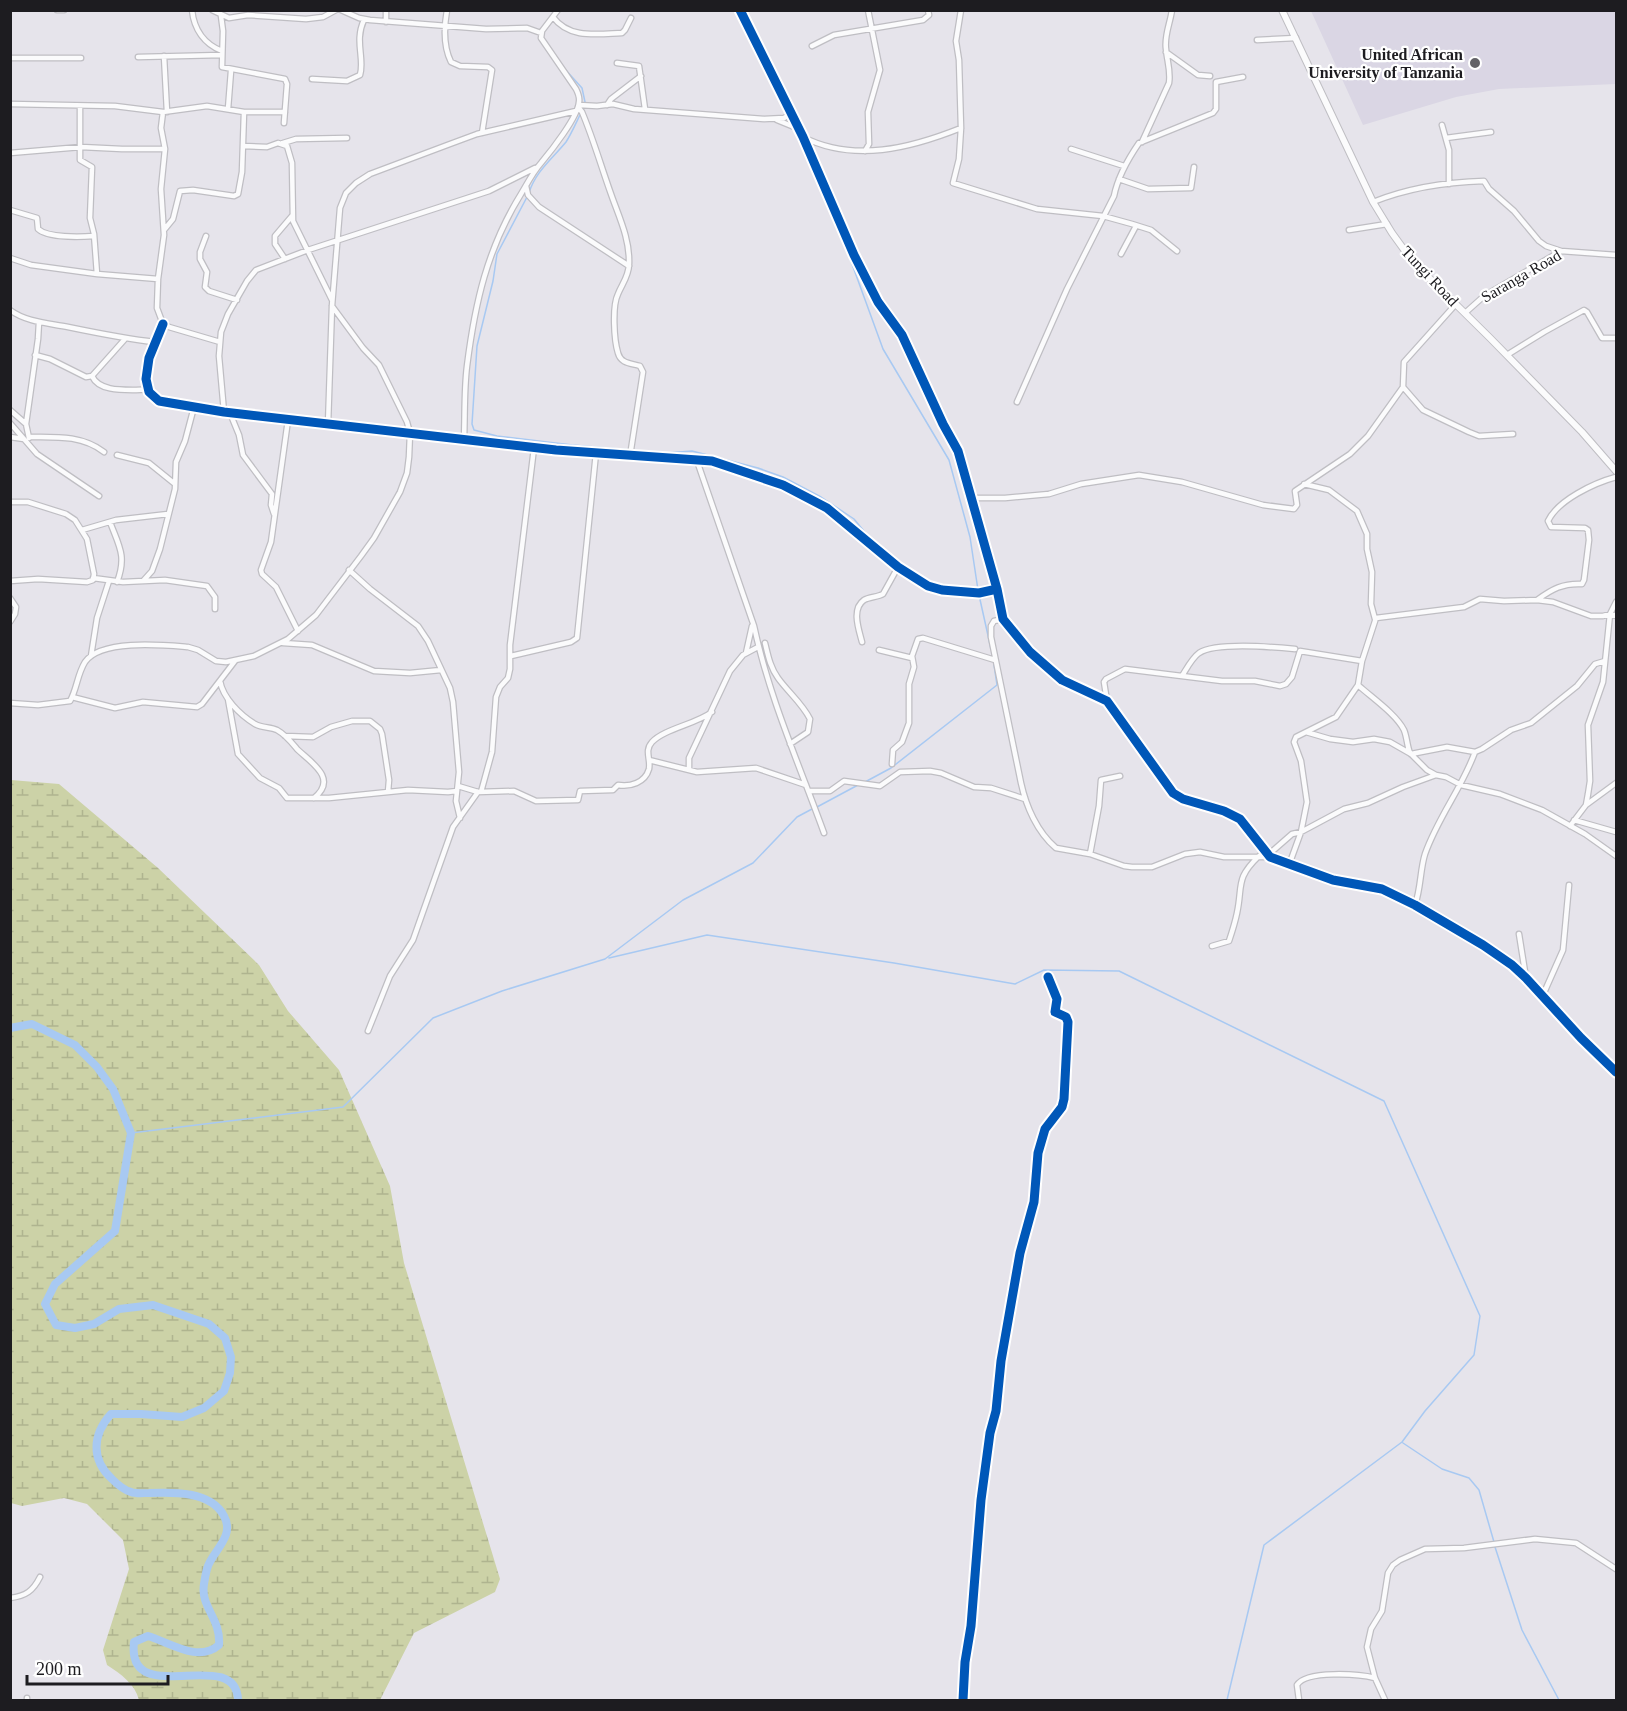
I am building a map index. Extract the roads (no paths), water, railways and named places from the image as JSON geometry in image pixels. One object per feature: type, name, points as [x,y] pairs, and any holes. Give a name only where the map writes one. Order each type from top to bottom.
[{"type":"street","points":[[57,10],[64,10]]},
{"type":"street","points":[[192,10],[198,32],[222,53]]},
{"type":"street","points":[[212,10],[229,18],[248,15],[318,18],[336,10]]},
{"type":"street","points":[[240,17],[243,10]]},
{"type":"street","points":[[318,18],[319,10]]},
{"type":"street","points":[[341,10],[364,20],[486,29],[527,28],[541,33]]},
{"type":"street","points":[[386,10],[386,22]]},
{"type":"street","points":[[447,10],[445,25],[447,51],[451,62],[460,66],[488,66],[492,70],[482,133]]},
{"type":"street","points":[[464,439],[467,368],[476,312],[489,261],[500,230],[518,198],[536,168],[556,145],[577,108],[579,95],[576,89],[543,44],[541,33],[558,10]]},
{"type":"street","points":[[741,10],[803,137],[859,264],[878,302],[902,335],[958,451],[997,589],[1003,619],[1030,652],[1062,680],[1107,702]]},
{"type":"street","points":[[862,152],[869,147],[868,116],[880,70],[868,10]]},
{"type":"street","points":[[812,46],[831,35],[923,20],[929,15],[928,10]]},
{"type":"street","points":[[961,10],[956,41],[961,90],[961,128],[959,159],[953,183],[1037,209],[1103,216],[1151,230],[1177,251]]},
{"type":"street","points":[[1142,142],[1169,83],[1166,36],[1172,10]]},
{"type":"street","name":"Tungi Road","points":[[1282,10],[1373,202],[1413,262],[1507,355],[1617,471]]},
{"type":"street","points":[[221,16],[222,67],[285,79],[287,84],[284,123]]},
{"type":"street","points":[[553,17],[566,30],[587,34],[622,33],[626,30],[631,18]]},
{"type":"street","points":[[312,80],[347,81],[360,75],[362,69],[361,28],[364,20]]},
{"type":"street","points":[[1257,40],[1296,38]]},
{"type":"street","points":[[1166,52],[1198,75],[1210,76]]},
{"type":"street","points":[[138,57],[222,53]]},
{"type":"street","points":[[164,56],[165,112],[161,128],[165,149],[161,189],[164,230],[158,279],[158,308],[163,324],[147,370],[148,390],[151,395],[159,400],[194,407],[328,425],[534,448],[630,456],[696,458],[712,461],[748,472],[813,500],[837,515],[898,567],[919,581],[942,590],[979,593],[997,589]]},
{"type":"street","points":[[10,58],[81,58]]},
{"type":"street","points":[[617,63],[638,65],[645,110]]},
{"type":"street","points":[[228,109],[231,70]]},
{"type":"street","points":[[607,105],[611,99],[641,76]]},
{"type":"street","points":[[1017,402],[1067,289],[1114,195],[1124,166],[1138,142],[1214,113],[1216,82],[1243,77]]},
{"type":"street","points":[[10,104],[123,107],[165,112],[207,106],[244,112],[285,112]]},
{"type":"street","points":[[328,425],[333,304],[342,200],[356,183],[378,171],[482,133],[577,108],[616,104],[630,109],[774,119],[788,117],[791,114]]},
{"type":"street","points":[[80,106],[81,161],[92,167],[90,212],[97,274]]},
{"type":"street","points":[[577,108],[582,111],[596,149],[627,244],[629,266],[616,296],[618,355],[627,363],[640,366],[643,372],[630,456]]},
{"type":"street","points":[[164,230],[173,219],[180,191],[193,190],[234,196],[238,194],[242,172],[244,112]]},
{"type":"street","points":[[774,119],[799,129]]},
{"type":"street","points":[[1442,125],[1449,150],[1449,184]]},
{"type":"street","points":[[803,137],[825,147],[862,152],[897,148],[928,141],[961,128]]},
{"type":"street","points":[[1446,138],[1491,132]]},
{"type":"street","points":[[243,146],[267,147],[296,139],[347,138]]},
{"type":"street","points":[[91,656],[102,650],[125,645],[177,646],[194,648],[216,661],[235,661],[254,656],[283,643],[316,615],[374,538],[400,492],[407,473],[410,433],[381,367],[333,304],[295,228],[292,216],[294,195],[292,163],[283,143]]},
{"type":"street","points":[[10,153],[81,147],[165,149]]},
{"type":"street","points":[[1071,149],[1124,166]]},
{"type":"street","points":[[1119,179],[1148,189],[1191,188],[1194,167]]},
{"type":"street","points":[[224,412],[219,356],[223,325],[247,281],[256,270],[308,250],[489,191],[536,168]]},
{"type":"street","points":[[1373,202],[1418,188],[1484,181],[1488,188],[1521,218],[1539,241],[1561,251]]},
{"type":"street","points":[[526,186],[528,195],[533,201],[629,266]]},
{"type":"street","points":[[518,198],[533,201]]},
{"type":"street","points":[[10,210],[38,218],[38,230],[42,233],[94,236]]},
{"type":"street","points":[[285,259],[274,244],[274,236],[292,216]]},
{"type":"street","points":[[1349,230],[1387,224]]},
{"type":"street","points":[[1121,254],[1136,226]]},
{"type":"street","points":[[206,236],[200,252],[200,259],[207,272],[205,287],[209,291],[237,300]]},
{"type":"street","name":"Saranga Road","points":[[1465,313],[1484,296],[1561,251],[1617,255]]},
{"type":"street","points":[[10,258],[31,265],[158,279]]},
{"type":"street","points":[[972,498],[1049,494],[1081,484],[1139,476],[1157,477],[1199,486],[1263,506],[1294,509],[1297,505],[1295,491],[1350,454],[1368,436],[1403,387],[1404,362],[1456,304]]},
{"type":"street","points":[[10,310],[24,318],[125,339],[155,342]]},
{"type":"street","points":[[1507,355],[1584,310],[1602,338],[1617,338]]},
{"type":"street","points":[[39,321],[26,424],[27,438],[37,454],[99,495]]},
{"type":"street","points":[[163,324],[220,342]]},
{"type":"street","points":[[92,376],[125,339]]},
{"type":"street","points":[[35,356],[60,364],[80,375],[92,376]]},
{"type":"street","points":[[92,376],[95,382],[107,388],[148,390]]},
{"type":"street","points":[[1403,387],[1423,410],[1439,419],[1479,436],[1513,434]]},
{"type":"street","points":[[144,581],[155,564],[174,495],[177,459],[185,441],[194,407]]},
{"type":"street","points":[[10,410],[26,424]]},
{"type":"street","points":[[231,413],[243,455],[272,494],[271,508],[275,516]]},
{"type":"street","points":[[17,414],[10,422],[27,438]]},
{"type":"street","points":[[288,420],[275,516],[269,550],[262,564],[261,573],[276,587],[297,631]]},
{"type":"street","points":[[10,437],[77,439],[92,444],[104,452]]},
{"type":"street","points":[[368,1031],[390,976],[413,940],[453,827],[479,792],[492,752],[496,697],[500,687],[508,678],[534,448]]},
{"type":"street","points":[[511,656],[571,642],[577,638],[596,453]]},
{"type":"street","points":[[117,455],[154,465],[176,484]]},
{"type":"street","points":[[696,458],[752,620],[758,647],[790,744],[824,833]]},
{"type":"street","points":[[1537,600],[1555,587],[1569,583],[1582,584],[1584,580],[1588,530],[1551,527],[1548,521],[1551,515],[1561,504],[1596,484],[1617,477]]},
{"type":"street","points":[[1289,866],[1301,832],[1307,802],[1301,761],[1294,742],[1296,737],[1336,717],[1358,686],[1362,661],[1375,619],[1371,604],[1372,572],[1367,549],[1367,534],[1357,511],[1329,490],[1304,484]]},
{"type":"street","points":[[10,502],[28,502],[66,514],[75,520],[82,530],[94,566],[93,578]]},
{"type":"street","points":[[82,530],[110,522],[168,514]]},
{"type":"street","points":[[110,522],[122,555],[122,570],[117,582]]},
{"type":"street","points":[[862,642],[857,616],[859,608],[864,600],[883,594],[898,567]]},
{"type":"street","points":[[349,570],[418,626],[428,640],[450,688],[459,772],[456,806],[460,818]]},
{"type":"street","points":[[10,581],[38,579],[87,582],[93,578],[117,582],[165,580],[207,586],[215,597],[215,609]]},
{"type":"street","points":[[10,703],[52,705],[67,703],[72,697],[78,676],[91,656],[97,618],[110,581]]},
{"type":"street","points":[[10,598],[16,606],[15,614],[10,622]]},
{"type":"street","points":[[1375,619],[1464,607],[1480,599],[1537,600],[1553,602],[1591,616],[1610,614],[1617,616]]},
{"type":"street","points":[[1586,805],[1590,782],[1588,729],[1601,690],[1610,614],[1617,602]]},
{"type":"street","points":[[1003,619],[994,621],[990,626],[995,660],[1025,799],[1036,822],[1059,850],[1090,854],[1132,867],[1156,866],[1192,853],[1224,857],[1269,856],[1293,834],[1344,809],[1368,803],[1436,775]]},
{"type":"street","points":[[746,653],[752,620]]},
{"type":"street","points":[[892,764],[893,750],[902,742],[909,723],[910,709],[907,696],[917,640],[921,638],[995,660]]},
{"type":"street","points":[[283,643],[312,645],[374,671],[410,673],[441,670]]},
{"type":"street","points":[[765,643],[772,668],[778,679],[796,697],[810,719],[808,732],[790,744]]},
{"type":"street","points":[[1182,676],[1196,655],[1206,650],[1226,646],[1295,649]]},
{"type":"street","points":[[689,770],[689,758],[730,671],[746,653],[758,647]]},
{"type":"street","points":[[879,651],[912,658]]},
{"type":"street","points":[[1362,661],[1300,651],[1292,677],[1286,684],[1280,686],[1255,681],[1222,681],[1122,670],[1104,682],[1107,702],[1173,793],[1183,799],[1224,811],[1240,819],[1269,856],[1289,866],[1333,880],[1382,889],[1415,905],[1483,945],[1526,978],[1581,1038],[1617,1072]]},
{"type":"street","points":[[72,697],[115,708],[142,702],[197,707],[202,704],[235,661]]},
{"type":"street","points":[[1415,905],[1420,890],[1425,854],[1446,808],[1461,785],[1475,752],[1511,730],[1531,723],[1577,686],[1595,664],[1605,661]]},
{"type":"street","points":[[220,681],[228,699],[238,754],[260,778],[279,788],[287,798],[334,798],[420,790],[447,792],[457,788],[479,792],[514,791],[536,801],[578,800],[580,791],[613,790],[618,785],[637,783],[649,769],[648,747],[657,737],[699,720],[712,712]]},
{"type":"street","points":[[1358,686],[1378,702],[1401,726],[1405,732],[1410,754]]},
{"type":"street","points":[[228,699],[254,723],[275,729],[285,735],[319,770],[324,780],[323,786],[314,798]]},
{"type":"street","points":[[285,735],[313,737],[331,727],[352,721],[370,720],[382,734],[389,780],[388,792]]},
{"type":"street","points":[[1306,732],[1344,741],[1381,740],[1410,754],[1436,775],[1446,777],[1461,785],[1500,794],[1532,805],[1570,825],[1617,856]]},
{"type":"street","points":[[1410,754],[1453,747],[1475,752]]},
{"type":"street","points":[[649,759],[705,772],[756,768],[806,785]]},
{"type":"street","points":[[809,791],[830,791],[844,781],[880,786],[900,772],[923,770],[941,773],[974,787],[991,788],[1025,799]]},
{"type":"street","points":[[1090,854],[1101,780],[1120,776]]},
{"type":"street","points":[[323,786],[334,798]]},
{"type":"street","points":[[1570,825],[1586,805],[1616,786]]},
{"type":"street","points":[[1574,820],[1617,832]]},
{"type":"street","points":[[1212,946],[1226,944],[1229,941],[1237,913],[1243,873],[1259,856]]},
{"type":"street","points":[[1543,995],[1563,950],[1569,885]]},
{"type":"street","points":[[1519,934],[1526,978]]},
{"type":"street","points":[[963,1701],[985,1467],[996,1411],[1001,1361],[1020,1253],[1034,1202],[1040,1146],[1045,1129],[1062,1107],[1066,1080],[1068,1022],[1066,1017],[1055,1012],[1057,999],[1048,977]]},
{"type":"street","points":[[1385,1701],[1375,1678],[1368,1651],[1368,1640],[1371,1629],[1382,1611],[1388,1573],[1396,1562],[1418,1551],[1535,1539],[1576,1543],[1617,1569]]},
{"type":"street","points":[[10,1598],[21,1597],[34,1590],[40,1577]]},
{"type":"street","points":[[1299,1701],[1297,1684],[1301,1680],[1349,1673],[1375,1678]]},
{"type":"waterway","points":[[736,10],[746,28]]},
{"type":"waterway","points":[[764,65],[790,123]]},
{"type":"waterway","points":[[563,67],[582,88],[585,102]]},
{"type":"waterway","points":[[529,193],[540,172],[566,142],[584,107]]},
{"type":"waterway","points":[[794,130],[805,149],[852,264],[883,349],[949,460],[970,537],[978,590]]},
{"type":"waterway","points":[[527,197],[497,254],[493,281],[477,346],[472,424],[474,430],[497,436],[572,445],[666,453],[692,451],[758,468],[783,477],[821,497],[854,519],[877,547]]},
{"type":"waterway","points":[[979,595],[991,649]]},
{"type":"waterway","points":[[865,782],[891,768],[997,685],[994,665]]},
{"type":"waterway","points":[[817,807],[858,785]]},
{"type":"waterway","points":[[131,1133],[343,1107],[433,1018],[502,991],[605,959],[683,900],[753,863],[797,817],[812,809]]},
{"type":"waterway","points":[[609,958],[707,935],[1015,984],[1044,970],[1119,971],[1384,1101],[1480,1316],[1474,1355],[1425,1411],[1402,1442],[1264,1545],[1227,1700]]},
{"type":"waterway","points":[[10,1028],[32,1024],[75,1045],[97,1067],[113,1089],[131,1133],[115,1231],[55,1284],[45,1304],[56,1325],[75,1328],[94,1324],[119,1309],[153,1305],[209,1324],[225,1338],[231,1357],[230,1373],[224,1391],[204,1408],[182,1417],[111,1414],[100,1430],[96,1447],[97,1456],[105,1472],[125,1490],[133,1493],[180,1493],[201,1497],[218,1508],[224,1516],[227,1530],[208,1566],[204,1592],[217,1627],[219,1645],[211,1650],[193,1652],[148,1636],[134,1642],[136,1662],[147,1672],[163,1676],[220,1677],[233,1684],[238,1700]]},
{"type":"waterway","points":[[1403,1443],[1442,1469],[1469,1478],[1479,1490],[1494,1542]]},
{"type":"waterway","points":[[1495,1547],[1522,1630],[1559,1700]]},
{"type":"place","name":"United African University of Tanzania","points":[[1475,63]]}]
